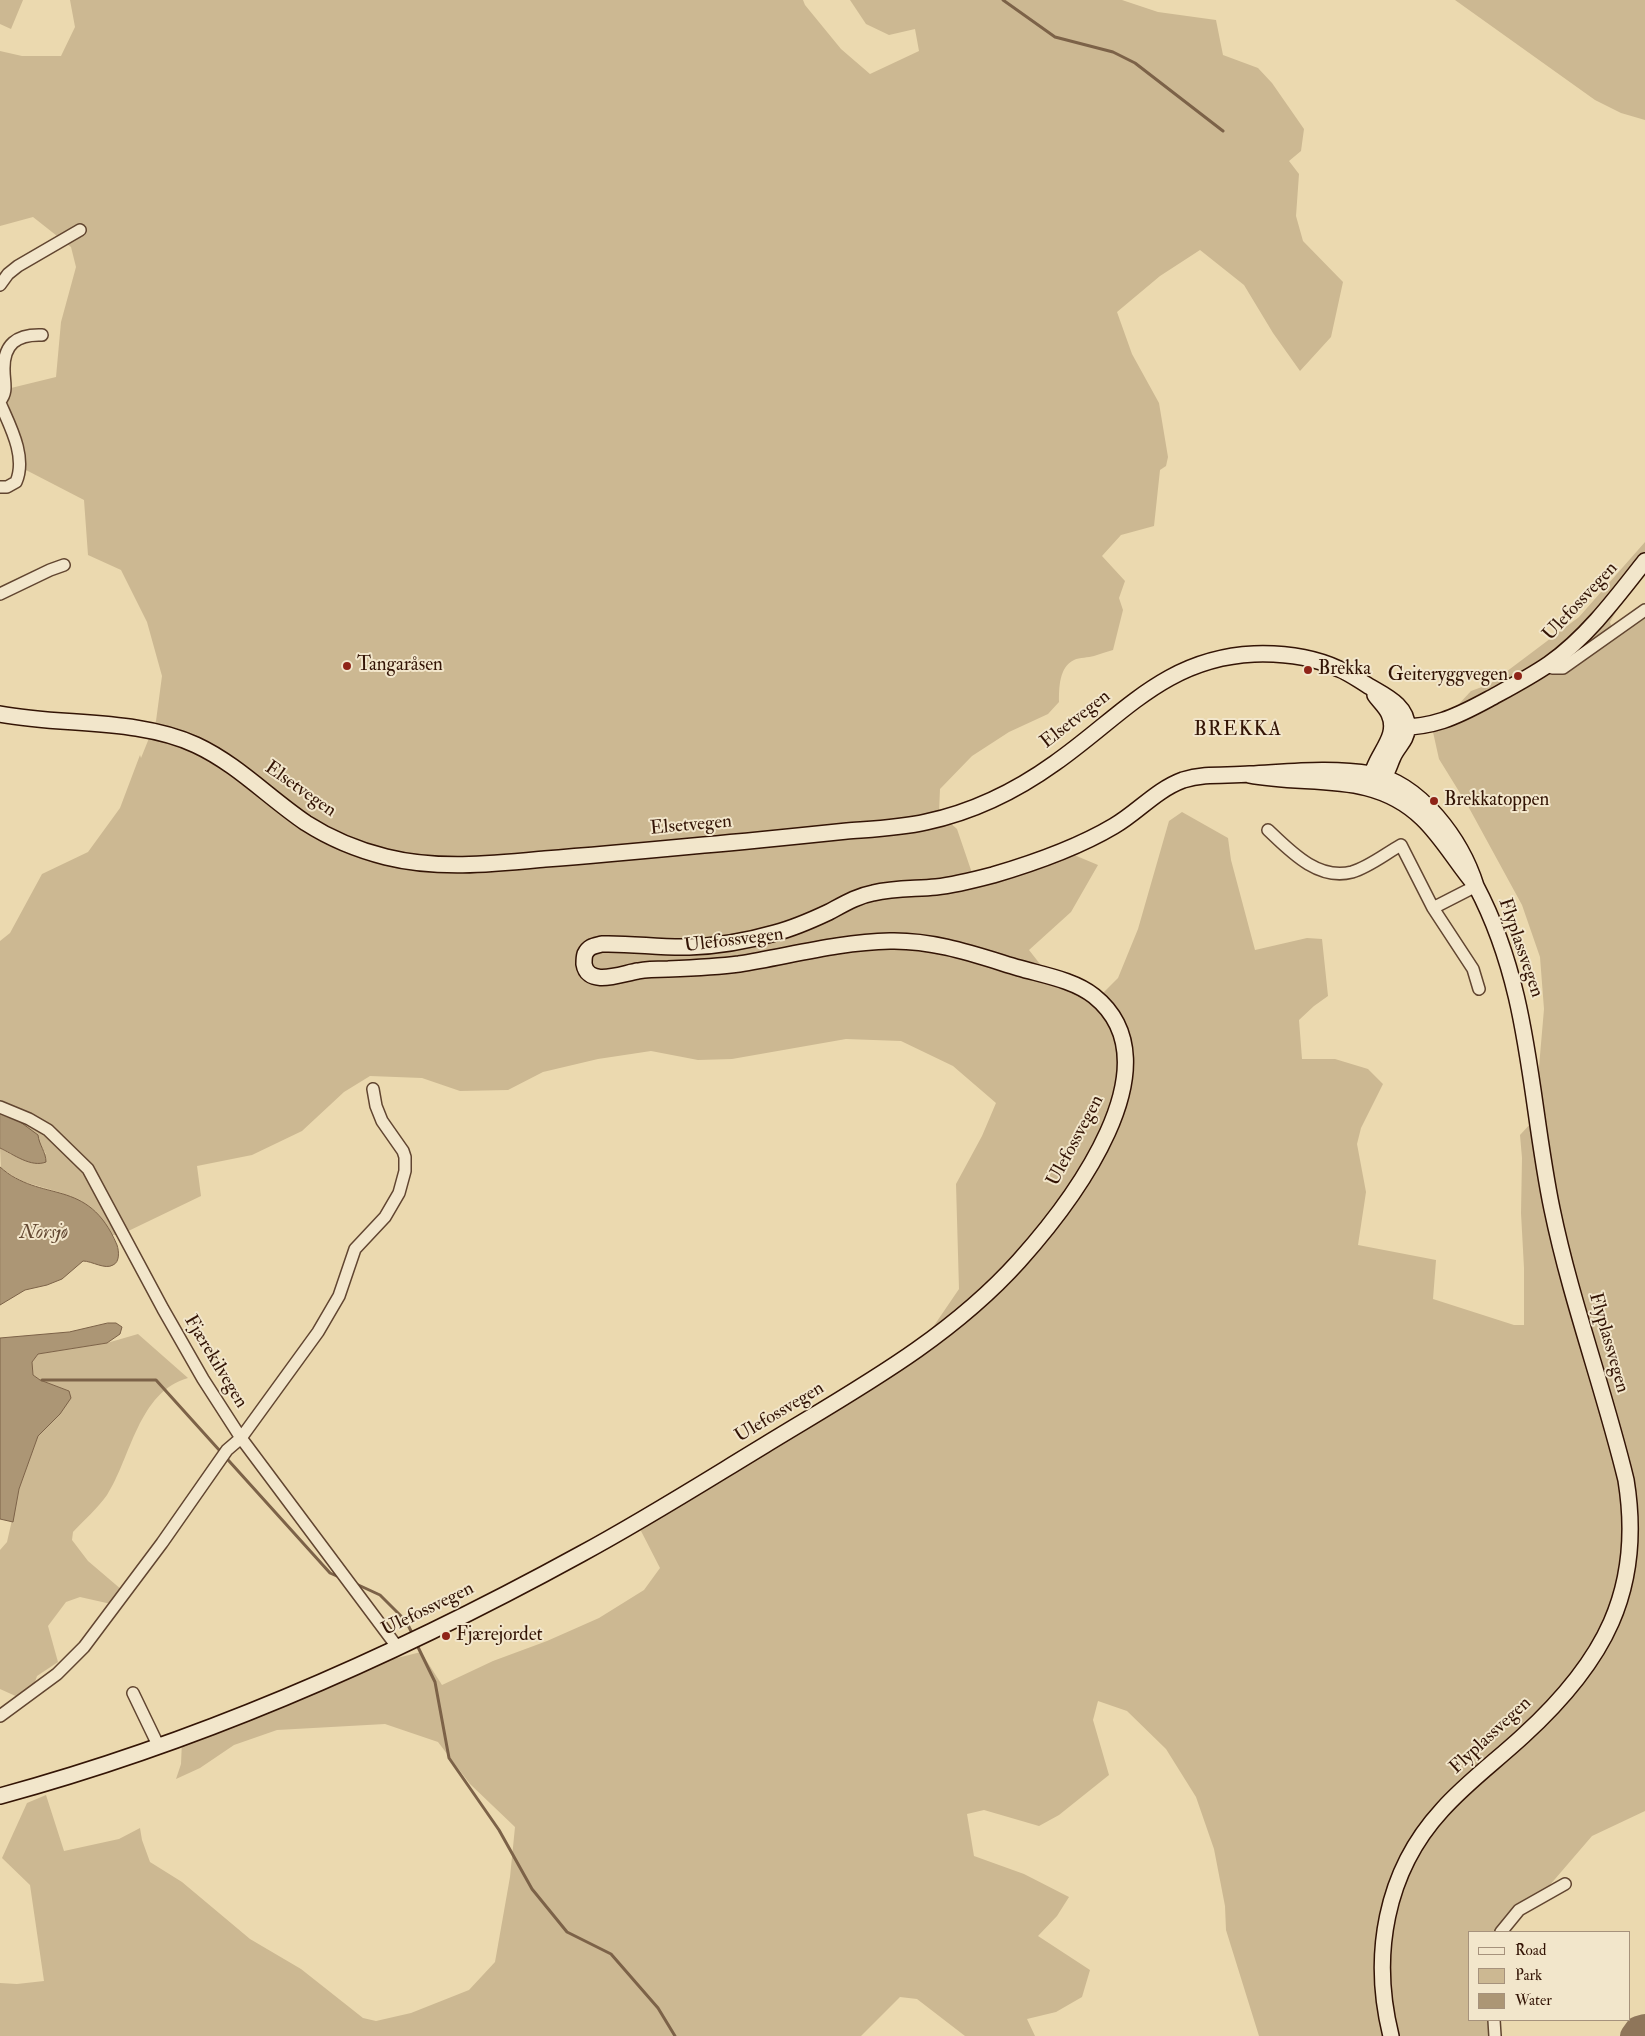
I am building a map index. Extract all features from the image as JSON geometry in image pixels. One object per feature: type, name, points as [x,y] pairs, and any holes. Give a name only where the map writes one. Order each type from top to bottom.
[{"type":"street","points":[[0,285],[8,274],[18,266],[80,230]]},
{"type":"street","points":[[0,487],[7,487],[16,482],[19,471],[14,437],[0,402],[5,392],[5,357],[12,343],[18,338],[25,335],[42,335]]},
{"type":"street","name":"Ulefossvegen","points":[[1400,727],[1431,725],[1451,718],[1518,683],[1549,664],[1592,625],[1645,562]]},
{"type":"street","points":[[0,594],[50,570],[64,566]]},
{"type":"street","points":[[1549,664],[1552,668],[1558,668],[1572,663],[1645,610]]},
{"type":"street","name":"Elsetvegen","points":[[0,714],[37,720],[150,730],[180,738],[215,755],[307,824],[346,844],[385,857],[445,865],[514,862],[897,827],[946,817],[979,806],[1017,787],[1055,763],[1128,705],[1163,680],[1186,668],[1217,658],[1262,654],[1310,659],[1337,668],[1383,693],[1398,706],[1404,715],[1400,727]]},
{"type":"street","points":[[1376,780],[1404,740],[1400,727]]},
{"type":"street","name":"Ulefossvegen","points":[[0,1796],[74,1776],[234,1719],[445,1626],[583,1553],[693,1489],[854,1391],[938,1336],[1006,1276],[1044,1232],[1065,1204],[1091,1162],[1120,1104],[1125,1080],[1126,1053],[1120,1031],[1111,1014],[1096,998],[1088,992],[1062,981],[958,949],[932,944],[885,941],[840,945],[742,963],[642,970],[600,978],[590,974],[584,966],[585,955],[589,949],[602,944],[665,947],[708,946],[772,934],[809,921],[847,902],[872,893],[958,884],[1022,866],[1085,841],[1116,825],[1155,796],[1181,781],[1209,775],[1249,775],[1274,771],[1309,771],[1376,780]]},
{"type":"street","name":"Flyplassvegen","points":[[1376,780],[1394,798],[1421,816],[1437,834],[1476,886],[1500,940],[1518,998],[1552,1210],[1574,1298],[1626,1480],[1630,1511],[1628,1567],[1619,1604],[1606,1636],[1589,1663],[1563,1697],[1441,1811],[1418,1841],[1401,1872],[1385,1921],[1382,1947],[1382,1988],[1391,2036]]},
{"type":"street","points":[[1268,830],[1307,864],[1319,870],[1332,872],[1343,873],[1353,871],[1401,846],[1433,908],[1473,969],[1479,989]]},
{"type":"street","name":"Flyplassvegen","points":[[1433,908],[1476,886]]},
{"type":"street","points":[[0,1716],[57,1674],[84,1647],[162,1543],[227,1450],[241,1438],[318,1332],[339,1296],[355,1249],[385,1217],[398,1193],[405,1171],[405,1157],[382,1121],[376,1106],[373,1090]]},
{"type":"street","name":"Fjærekilvegen","points":[[0,1107],[43,1127],[88,1169],[203,1379],[241,1438],[398,1648]]},
{"type":"street","points":[[134,1693],[159,1747]]},
{"type":"street","points":[[1502,1931],[1519,1910],[1565,1884]]},
{"type":"street","points":[[1494,2021],[1495,2036]]},
{"type":"green space","points":[[0,0],[23,0],[11,29],[0,24]]},
{"type":"green space","points":[[70,0],[803,0],[841,49],[870,74],[919,51],[915,29],[889,35],[866,24],[850,0],[1122,0],[1158,12],[1216,20],[1223,55],[1258,68],[1272,83],[1304,129],[1301,151],[1289,161],[1299,174],[1296,216],[1303,241],[1343,282],[1331,337],[1300,371],[1273,333],[1244,285],[1200,250],[1160,276],[1117,312],[1132,354],[1159,403],[1168,457],[1166,466],[1160,470],[1154,526],[1121,535],[1102,556],[1125,581],[1119,598],[1123,610],[1113,650],[1092,657],[1076,659],[1069,663],[1061,678],[1059,702],[1048,714],[1009,732],[972,756],[940,789],[939,813],[957,829],[972,873],[999,873],[1067,852],[1098,865],[1071,912],[1029,950],[1047,973],[1098,998],[1118,978],[1138,929],[1169,821],[1182,812],[1228,838],[1231,860],[1255,950],[1307,938],[1322,939],[1328,996],[1299,1020],[1302,1059],[1335,1059],[1368,1069],[1383,1084],[1361,1128],[1357,1144],[1366,1192],[1358,1245],[1436,1260],[1433,1299],[1514,1325],[1524,1325],[1524,1268],[1521,1213],[1522,1158],[1520,1135],[1532,1122],[1539,1067],[1544,1009],[1540,957],[1522,905],[1468,806],[1439,759],[1433,732],[1471,691],[1490,684],[1579,617],[1645,542],[1645,572],[1621,603],[1610,622],[1615,638],[1645,617],[1645,1811],[1592,1836],[1543,1893],[1497,1931],[1468,1931],[1468,2021],[1491,2021],[1493,2036],[1259,2036],[1226,1930],[1225,1906],[1214,1849],[1196,1797],[1166,1749],[1127,1711],[1098,1701],[1093,1720],[1109,1775],[1059,1815],[1039,1826],[984,1810],[967,1814],[974,1856],[1024,1874],[1069,1897],[1057,1916],[1038,1936],[1090,1970],[1082,1997],[1056,2012],[1027,2019],[1035,2036],[965,2036],[917,1999],[900,1997],[861,2036],[0,2036],[0,1983],[17,1984],[44,1981],[30,1885],[2,1858],[27,1803],[46,1795],[64,1851],[119,1839],[140,1828],[150,1862],[182,1882],[250,1939],[301,1969],[363,2018],[376,2021],[411,2013],[469,1990],[495,1962],[510,1877],[515,1827],[470,1784],[438,1742],[385,1724],[277,1730],[234,1745],[200,1768],[176,1779],[181,1764],[182,1741],[317,1686],[349,1679],[389,1660],[421,1652],[442,1685],[493,1661],[547,1641],[599,1618],[644,1590],[660,1568],[640,1529],[929,1333],[959,1289],[956,1184],[982,1136],[996,1103],[953,1066],[901,1041],[846,1039],[732,1059],[698,1060],[651,1051],[598,1059],[543,1072],[508,1090],[460,1091],[422,1078],[370,1076],[344,1092],[302,1131],[252,1155],[197,1166],[201,1196],[120,1235],[112,1235],[108,1227],[62,1193],[21,1181],[1,1168],[0,1148],[12,1155],[46,1154],[28,1129],[0,1113],[0,941],[10,933],[42,874],[88,852],[120,808],[140,755],[141,758],[156,721],[162,676],[147,622],[121,570],[88,555],[84,500],[26,470],[22,447],[5,405],[11,388],[56,377],[61,322],[76,267],[71,247],[33,217],[0,226],[0,51],[22,56],[61,56],[75,27]]},
{"type":"green space","points":[[1455,0],[1645,0],[1645,120],[1621,113],[1595,100]]},
{"type":"green space","points":[[138,1334],[188,1378],[171,1386],[158,1397],[147,1411],[107,1495],[73,1532],[72,1540],[88,1561],[122,1590],[120,1606],[80,1597],[66,1602],[48,1626],[58,1662],[37,1676],[34,1685],[20,1698],[0,1689],[0,1550],[7,1542],[19,1489],[38,1435],[60,1414],[69,1391],[40,1380],[33,1375],[32,1362],[38,1354],[107,1343]]},
{"type":"water","points":[[0,1113],[19,1121],[38,1135],[46,1162],[28,1162],[0,1148]]},
{"type":"water","name":"Norsjø","points":[[0,1167],[31,1185],[63,1194],[78,1200],[92,1209],[105,1223],[117,1245],[118,1256],[115,1264],[102,1266],[83,1261],[62,1279],[25,1290],[0,1305]]},
{"type":"water","points":[[108,1323],[116,1323],[122,1327],[120,1334],[107,1343],[38,1354],[32,1362],[33,1375],[40,1380],[69,1391],[71,1398],[60,1414],[38,1436],[19,1489],[13,1522],[0,1519],[0,1338],[69,1332]]},
{"type":"waterway","points":[[1003,0],[1055,37],[1113,52],[1135,63],[1223,131]]},
{"type":"waterway","points":[[42,1380],[156,1380],[330,1573],[339,1577]]},
{"type":"waterway","points":[[354,1583],[380,1595],[406,1621],[413,1635]]},
{"type":"waterway","points":[[416,1643],[435,1682],[449,1758],[499,1830],[532,1889],[567,1932],[611,1954],[658,2008],[675,2036]]},
{"type":"taxiway","points":[[1633,2036],[1638,2029],[1645,2027]]},
{"type":"place","name":"Tangaråsen","points":[[347,666]]},
{"type":"place","name":"Brekka","points":[[1308,670]]},
{"type":"place","name":"Geiteryggvegen","points":[[1518,676]]},
{"type":"place","name":"Brekkatoppen","points":[[1434,801]]},
{"type":"place","name":"Fjærejordet","points":[[446,1636]]},
{"type":"district","name":"BREKKA","points":[[1238,731]]}]
